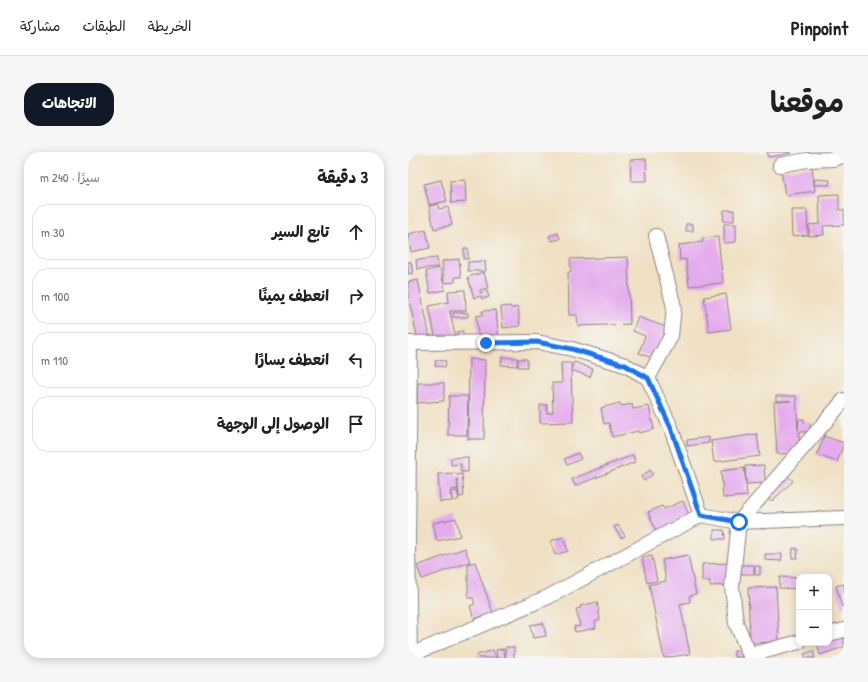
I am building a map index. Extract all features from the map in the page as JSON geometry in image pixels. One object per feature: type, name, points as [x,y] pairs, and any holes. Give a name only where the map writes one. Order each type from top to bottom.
[{"type":"street","points":[[780,165],[806,160],[834,159],[844,155]]},
{"type":"street","points":[[648,378],[671,336],[674,307],[656,236]]},
{"type":"street","points":[[701,515],[671,428],[648,378],[625,365],[572,349],[537,342],[409,343],[408,548],[413,655],[548,597],[701,515],[739,522],[844,518]]},
{"type":"street","points":[[796,643],[750,657],[736,623],[732,586],[739,522],[844,400]]},
{"type":"street","points":[[832,633],[844,630]]},
{"type":"building","points":[[767,152],[791,152],[792,153],[768,157]]},
{"type":"building","points":[[646,159],[647,181],[631,181],[630,160]]},
{"type":"building","points":[[812,167],[815,191],[785,195],[781,170]]},
{"type":"building","points":[[815,179],[830,180],[829,185],[814,185]]},
{"type":"building","points":[[441,180],[447,201],[429,205],[424,184]]},
{"type":"building","points":[[465,180],[466,202],[451,203],[450,181]]},
{"type":"building","points":[[839,194],[839,210],[844,210],[844,225],[823,226],[824,235],[809,236],[809,225],[820,224],[819,195]]},
{"type":"building","points":[[438,204],[439,209],[448,207],[452,225],[434,229],[429,206]]},
{"type":"building","points":[[724,210],[734,210],[734,221],[723,221]]},
{"type":"building","points":[[791,210],[807,210],[808,235],[792,236]]},
{"type":"building","points":[[686,224],[693,224],[693,231],[686,231]]},
{"type":"building","points":[[724,224],[736,224],[736,242],[724,243]]},
{"type":"building","points":[[426,230],[430,248],[411,252],[408,234]]},
{"type":"building","points":[[558,233],[560,239],[551,241],[549,236]]},
{"type":"building","points":[[718,237],[723,283],[689,286],[686,259],[680,260],[679,245],[703,242],[702,238]]},
{"type":"building","points":[[464,248],[468,248],[468,259],[464,259]]},
{"type":"building","points":[[628,257],[630,324],[578,326],[577,315],[569,315],[568,272],[571,272],[570,259]]},
{"type":"building","points":[[437,258],[438,267],[417,269],[416,260]]},
{"type":"building","points":[[459,259],[461,277],[455,277],[455,282],[444,283],[442,261]]},
{"type":"building","points":[[485,261],[486,271],[468,271],[468,262]]},
{"type":"building","points":[[408,262],[411,262],[413,273],[408,274]]},
{"type":"building","points":[[440,268],[445,290],[430,293],[426,271]]},
{"type":"building","points":[[484,272],[488,288],[480,290],[480,293],[487,291],[489,297],[482,299],[481,296],[474,298],[468,277]]},
{"type":"building","points":[[418,280],[430,338],[418,340],[408,296],[408,282]]},
{"type":"building","points":[[465,290],[466,311],[450,311],[455,336],[436,340],[429,306],[449,302],[448,291]]},
{"type":"building","points":[[726,294],[731,329],[709,332],[704,297]]},
{"type":"building","points":[[510,306],[511,308],[518,307],[520,326],[503,328],[501,307]]},
{"type":"building","points":[[496,310],[499,341],[479,343],[476,316],[483,315],[482,311]]},
{"type":"building","points":[[453,313],[468,313],[468,317],[453,317]]},
{"type":"building","points":[[638,317],[666,327],[655,359],[639,353],[645,336],[633,331]]},
{"type":"building","points":[[463,331],[463,339],[457,339],[457,332]]},
{"type":"building","points":[[502,357],[517,358],[517,366],[501,365]]},
{"type":"building","points":[[469,359],[485,360],[484,439],[468,439]]},
{"type":"building","points":[[518,359],[527,359],[527,367],[518,367]]},
{"type":"building","points":[[436,360],[446,361],[445,367],[435,366]]},
{"type":"building","points":[[574,362],[593,369],[590,377],[571,370]]},
{"type":"building","points":[[561,363],[571,363],[573,422],[540,423],[540,405],[547,405],[547,413],[553,412],[552,383],[562,383]]},
{"type":"building","points":[[418,383],[444,383],[444,401],[417,403]]},
{"type":"building","points":[[449,396],[468,396],[467,435],[448,435]]},
{"type":"building","points":[[776,396],[796,396],[798,430],[799,419],[804,419],[804,422],[810,423],[810,432],[799,432],[799,446],[795,446],[795,453],[777,454],[774,402],[791,401],[776,401]]},
{"type":"building","points":[[620,403],[621,406],[632,404],[633,409],[649,406],[654,429],[612,437],[609,423],[604,424],[601,408]]},
{"type":"building","points":[[757,434],[760,456],[714,462],[711,441]]},
{"type":"building","points":[[824,436],[844,443],[837,462],[817,455]]},
{"type":"building","points":[[709,437],[709,443],[687,446],[687,440]]},
{"type":"building","points":[[578,453],[581,459],[567,465],[564,459]]},
{"type":"building","points":[[633,455],[635,462],[575,486],[572,479]]},
{"type":"building","points":[[468,457],[468,472],[461,472],[461,464],[451,465],[451,458]]},
{"type":"building","points":[[764,465],[765,483],[746,484],[747,496],[723,498],[721,471],[744,468],[746,483],[745,466]]},
{"type":"building","points":[[650,470],[653,474],[644,481],[641,477]]},
{"type":"building","points":[[456,473],[457,475],[462,474],[464,496],[459,497],[457,479],[458,489],[451,490],[452,501],[440,502],[438,474]]},
{"type":"building","points":[[787,475],[793,481],[772,501],[766,495]]},
{"type":"building","points":[[457,491],[459,499],[454,501],[451,492]]},
{"type":"building","points":[[683,501],[693,525],[657,533],[648,512],[662,506],[664,509]]},
{"type":"building","points":[[456,518],[460,536],[437,541],[433,523]]},
{"type":"building","points":[[618,525],[625,536],[621,538],[614,527]]},
{"type":"building","points":[[714,530],[724,530],[725,539],[714,539]]},
{"type":"building","points":[[563,537],[568,551],[555,555],[551,541]]},
{"type":"building","points":[[465,548],[470,562],[422,579],[417,566]]},
{"type":"building","points":[[793,548],[798,549],[797,558],[792,558]]},
{"type":"building","points":[[765,554],[782,554],[781,561],[765,560]]},
{"type":"building","points":[[688,555],[696,594],[689,596],[690,602],[680,604],[690,654],[664,658],[649,585],[666,581],[662,560]]},
{"type":"building","points":[[652,556],[657,581],[647,583],[642,558]]},
{"type":"building","points":[[475,562],[493,613],[474,619],[470,606],[475,604],[473,598],[468,598],[468,564]]},
{"type":"building","points":[[730,563],[730,585],[710,586],[710,581],[702,581],[702,564]]},
{"type":"building","points":[[741,565],[754,565],[754,574],[741,574]]},
{"type":"building","points":[[755,566],[760,566],[760,575],[755,575]]},
{"type":"building","points":[[780,577],[796,578],[796,589],[779,588]]},
{"type":"building","points":[[844,584],[844,606],[842,607],[836,586]]},
{"type":"building","points":[[776,587],[779,642],[750,643],[748,588]]},
{"type":"building","points":[[597,602],[600,620],[595,622],[596,628],[575,632],[574,627],[580,626],[576,609],[581,608],[580,606]]},
{"type":"building","points":[[543,623],[546,636],[533,638],[530,625]]},
{"type":"building","points":[[844,634],[844,647],[820,655],[818,646],[832,646],[832,638]]},
{"type":"building","points":[[506,647],[514,647],[514,658],[506,658]]},
{"type":"building","points":[[504,649],[505,658],[497,658],[496,650]]},
{"type":"building","points":[[493,650],[496,658],[478,658],[477,655]]},
{"type":"building","points":[[734,651],[742,651],[742,657],[734,657]]},
{"type":"building","points":[[813,651],[815,658],[806,658],[804,654]]},
{"type":"route","points":[[486,343],[537,342],[572,349],[625,365],[648,378],[671,428],[701,515],[739,522]]}]
